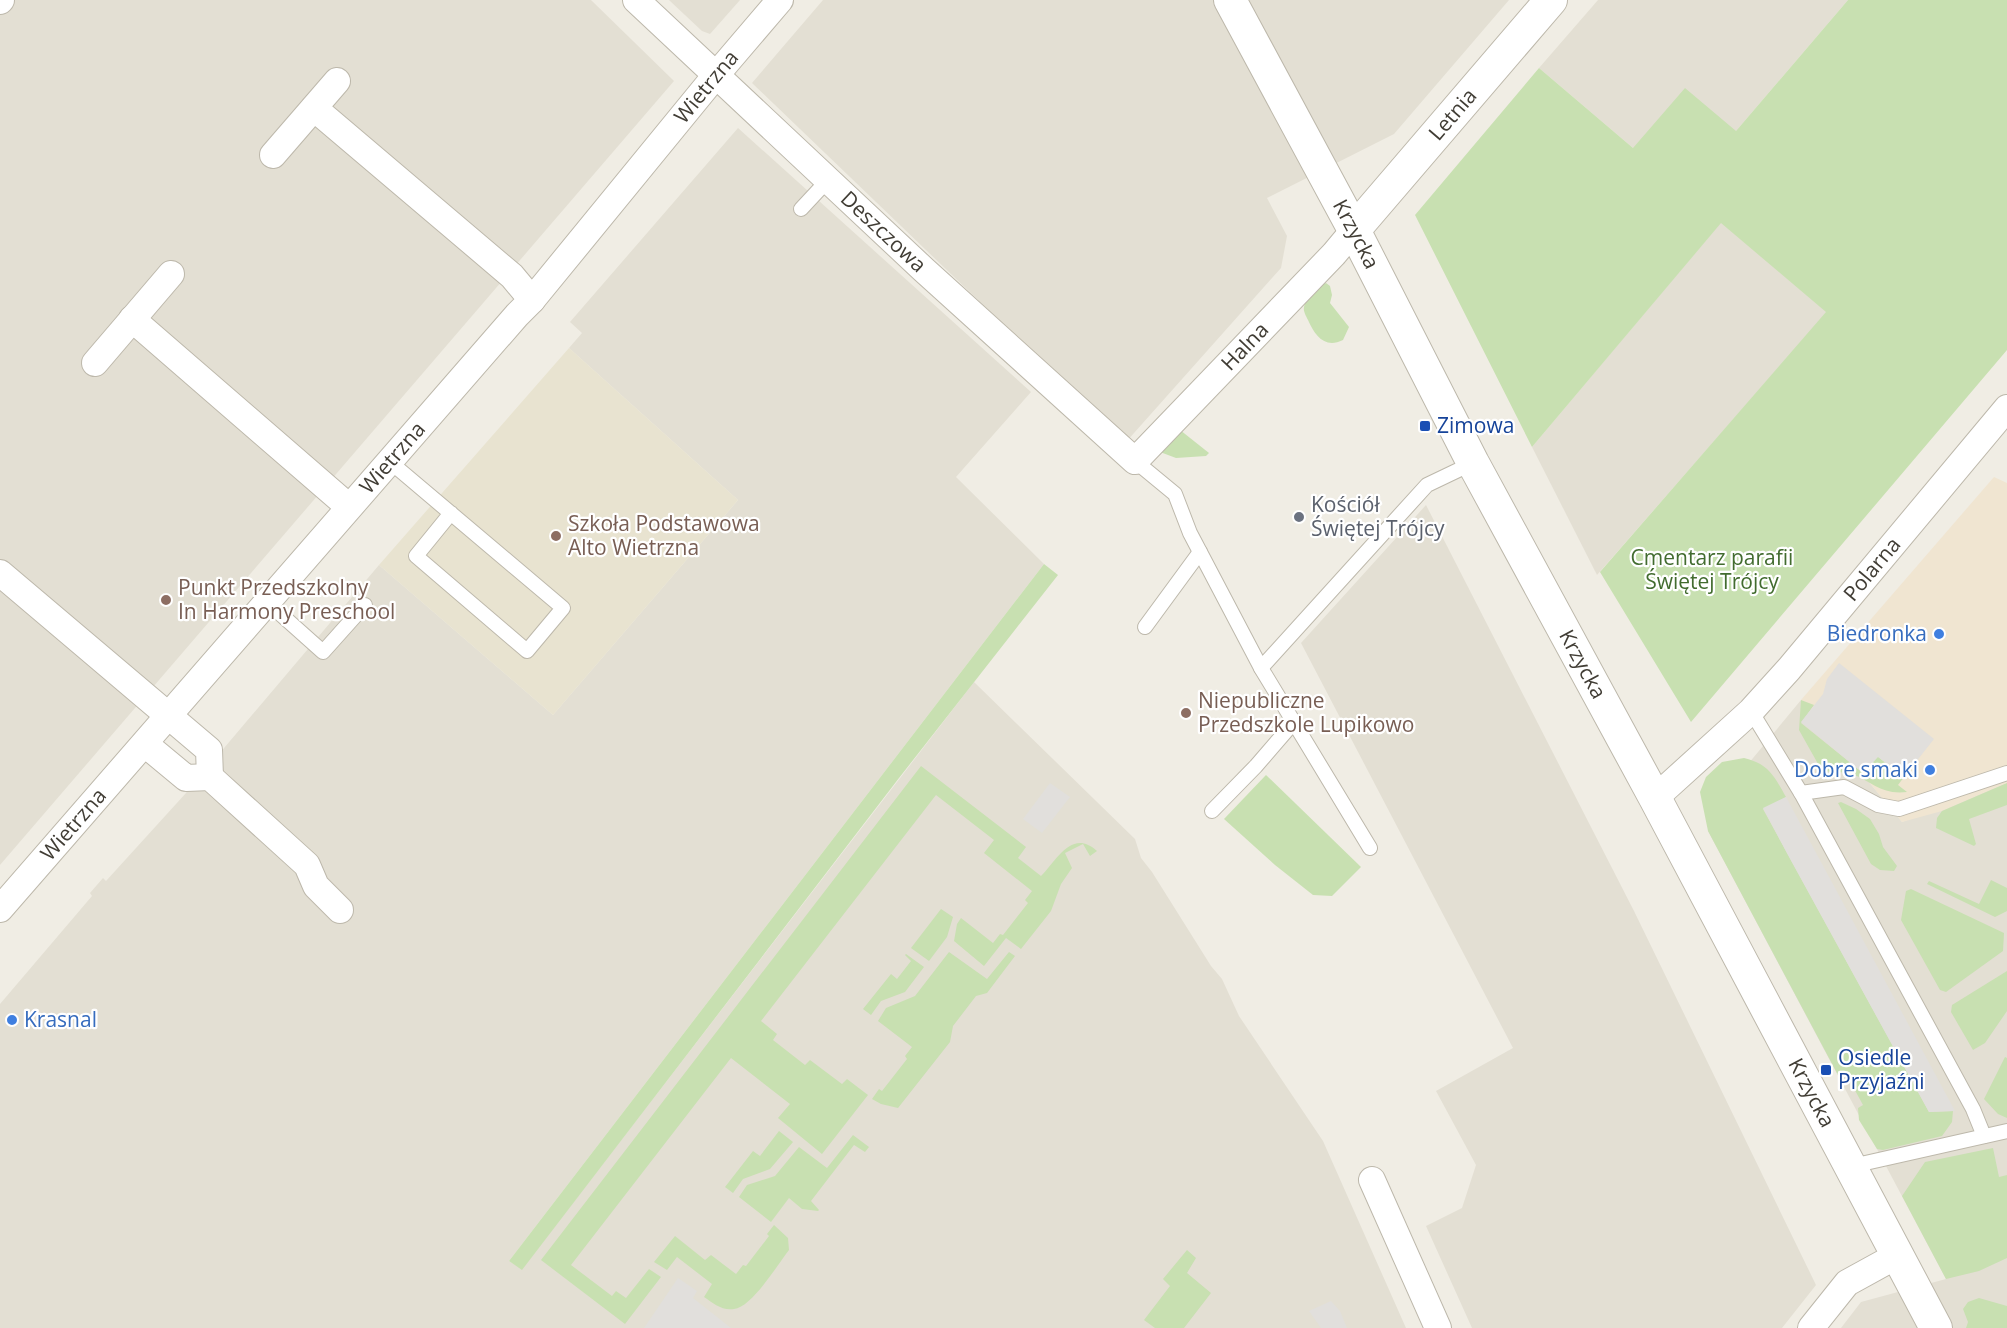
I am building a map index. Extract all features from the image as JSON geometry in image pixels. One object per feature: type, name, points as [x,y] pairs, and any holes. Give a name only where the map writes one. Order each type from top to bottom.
[{"type":"street","name":"Deszczowa","points":[[636,0],[828,180],[1135,461]]},
{"type":"street","name":"Wietrzna","points":[[0,909],[532,300],[780,0]]},
{"type":"street","name":"Krzycka","points":[[1230,0],[1354,230],[1473,463],[1852,1166],[1936,1328]]},
{"type":"street","name":"Letnia","points":[[1354,230],[1551,0]]},
{"type":"street","points":[[273,155],[337,81]]},
{"type":"street","points":[[314,108],[512,276],[532,300]]},
{"type":"street","name":"Halna","points":[[1135,461],[1334,254],[1354,230]]},
{"type":"street","points":[[95,363],[171,274]]},
{"type":"street","points":[[132,319],[349,507]]},
{"type":"street","name":"Polarna","points":[[1655,798],[1751,711],[1797,660],[2007,408]]},
{"type":"street","points":[[0,573],[209,750],[210,777]]},
{"type":"street","points":[[145,744],[186,778],[210,777],[308,865],[316,886],[340,910]]},
{"type":"street","points":[[1372,1180],[1438,1328]]},
{"type":"street","points":[[1811,1328],[1847,1283],[1898,1255]]},
{"type":"lane","points":[[801,209],[828,180]]},
{"type":"lane","points":[[390,461],[452,513],[563,608],[527,651],[416,556],[452,513]]},
{"type":"lane","points":[[1135,461],[1175,494],[1200,552],[1261,668],[1370,848]]},
{"type":"lane","points":[[1261,668],[1427,485],[1473,463]]},
{"type":"lane","points":[[1145,627],[1200,552]]},
{"type":"lane","points":[[267,602],[323,652],[365,605]]},
{"type":"lane","points":[[1751,711],[1801,793],[1973,1109],[1984,1136]]},
{"type":"lane","points":[[1212,811],[1256,766],[1294,722]]},
{"type":"lane","points":[[1801,793],[1844,787],[1878,805],[1899,809],[2007,772]]},
{"type":"lane","points":[[1852,1166],[2007,1131]]},
{"type":"shaded area","points":[[0,0],[591,0],[674,81],[0,865]]},
{"type":"shaded area","points":[[669,0],[740,0],[710,34],[702,31]]},
{"type":"shaded area","points":[[823,0],[1509,0],[1394,134],[1267,198],[1287,236],[1281,268],[1126,442],[752,83]]},
{"type":"shaded area","points":[[1598,0],[1848,0],[1736,131],[1633,148],[1539,68]]},
{"type":"shaded area","points":[[738,128],[1031,392],[956,477],[1044,564],[509,1261],[522,1269],[974,682],[1135,839],[1141,858],[1211,966],[1222,979],[1239,1016],[1323,1141],[1406,1328],[0,1328],[0,1004],[92,896],[90,893],[103,878],[106,881],[186,793],[379,565],[553,715],[738,500],[569,348],[582,333],[570,322]]},
{"type":"shaded area","points":[[1721,222],[1827,312],[1597,575],[1532,447]]},
{"type":"shaded area","name":"Szkoła Podstawowa Alto Wietrzna","points":[[569,348],[738,500],[553,715],[379,565]]},
{"type":"shaded area","points":[[1994,477],[2007,483],[2007,783],[1942,811],[1902,822],[1801,700]]},
{"type":"shaded area","points":[[1426,505],[1634,911],[1816,1285],[1782,1328],[1472,1328],[1426,1226],[1462,1208],[1476,1165],[1436,1091],[1513,1048],[1301,643]]},
{"type":"shaded area","points":[[1839,663],[1934,739],[1904,777],[1878,757],[1863,773],[1801,722],[1823,694],[1827,679]]},
{"type":"shaded area","name":"Osiedle Przyjaźni","points":[[1801,700],[1902,822],[2007,783],[2007,1328],[1841,1328],[1861,1302],[1946,1279],[1708,831],[1715,804]]},
{"type":"shaded area","points":[[1050,783],[1070,797],[1042,833],[1023,819]]},
{"type":"shaded area","points":[[1786,797],[1955,1111],[1929,1112],[1788,855],[1763,808]]},
{"type":"shaded area","points":[[678,1278],[697,1291],[693,1298],[731,1328],[644,1328]]},
{"type":"shaded area","points":[[1331,1301],[1340,1311],[1347,1328],[1321,1328],[1309,1311]]},
{"type":"green space","name":"Cmentarz parafii Świętej Trójcy","points":[[1848,0],[2007,0],[2007,350],[1691,722],[1600,572],[1826,312],[1721,223],[1532,447],[1415,215],[1539,68],[1633,148],[1685,88],[1736,131]]},
{"type":"green space","points":[[1326,283],[1330,286],[1332,295],[1330,303],[1349,327],[1343,340],[1331,343],[1317,336],[1304,310],[1309,298]]},
{"type":"green space","points":[[1180,430],[1209,453],[1206,456],[1176,458],[1160,452]]},
{"type":"green space","points":[[1044,564],[1058,575],[899,778],[522,1270],[509,1261]]},
{"type":"green space","points":[[1801,700],[1814,705],[1801,723],[1863,773],[1877,756],[1904,777],[1898,785],[1907,792],[1890,792],[1852,774],[1822,771],[1799,730]]},
{"type":"green space","points":[[1744,758],[1765,767],[1786,797],[1763,809],[1929,1112],[1953,1111],[1952,1122],[1942,1136],[1883,1150],[1877,1149],[1859,1120],[1858,1108],[1863,1105],[1845,1072],[1838,1075],[1708,831],[1700,792],[1706,777],[1722,762]]},
{"type":"green space","points":[[921,766],[1026,847],[1018,858],[1041,876],[1059,855],[1073,845],[1080,843],[1088,845],[1097,851],[1090,856],[1083,844],[1065,853],[1072,868],[1061,884],[1051,911],[1021,949],[1006,938],[984,966],[954,941],[957,924],[961,918],[993,943],[1000,934],[1003,935],[1028,903],[1025,900],[1032,891],[984,853],[994,840],[936,795],[761,1021],[777,1034],[773,1040],[805,1065],[810,1060],[842,1084],[847,1079],[868,1095],[822,1154],[778,1118],[790,1104],[731,1058],[571,1265],[612,1296],[616,1291],[626,1298],[649,1269],[661,1277],[625,1324],[541,1260]]},
{"type":"green space","points":[[1266,775],[1361,867],[1332,896],[1313,895],[1275,865],[1224,819]]},
{"type":"green space","points":[[2007,783],[2007,805],[1969,819],[1976,844],[1974,846],[1936,828],[1937,818],[1942,811]]},
{"type":"green space","points":[[1841,802],[1870,819],[1879,834],[1883,847],[1897,866],[1894,871],[1880,870],[1871,864],[1838,803]]},
{"type":"green space","points":[[1991,880],[2007,888],[2007,911],[1995,917],[1927,884],[1929,881],[1979,904]]},
{"type":"green space","points":[[1911,889],[2004,933],[2003,951],[1946,992],[1940,990],[1901,920],[1906,891]]},
{"type":"green space","points":[[941,909],[953,917],[947,937],[929,961],[911,948]]},
{"type":"green space","points":[[949,952],[987,979],[1009,952],[1015,956],[987,993],[976,996],[953,1026],[950,1042],[898,1108],[881,1104],[872,1099],[879,1089],[882,1091],[907,1059],[905,1056],[912,1047],[878,1021],[886,1008],[915,996]]},
{"type":"green space","points":[[906,954],[924,967],[905,992],[881,1001],[871,1015],[863,1009],[891,974],[897,979],[911,961]]},
{"type":"green space","points":[[2007,971],[2007,1011],[1985,1043],[1973,1050],[1951,1012],[1952,1005]]},
{"type":"green space","points":[[2005,1057],[2007,1058],[2007,1118],[1998,1114],[1984,1099]]},
{"type":"green space","points":[[779,1131],[793,1142],[770,1169],[743,1179],[733,1193],[725,1187],[753,1151],[760,1156]]},
{"type":"green space","points":[[853,1135],[869,1147],[865,1152],[854,1145],[811,1201],[818,1211],[802,1209],[789,1198],[771,1222],[739,1197],[747,1185],[775,1176],[799,1147],[827,1168]]},
{"type":"green space","points":[[1993,1148],[1999,1177],[2007,1175],[2007,1258],[1979,1271],[1946,1279],[1902,1196],[1925,1162]]},
{"type":"green space","points":[[774,1225],[788,1238],[789,1250],[749,1301],[734,1309],[722,1308],[704,1297],[712,1284],[677,1257],[667,1270],[654,1262],[675,1236],[705,1260],[711,1255],[736,1274],[743,1265],[746,1266],[769,1236],[767,1234]]},
{"type":"green space","points":[[1187,1250],[1196,1258],[1187,1273],[1211,1293],[1184,1328],[1155,1328],[1144,1320],[1170,1286],[1163,1279]]},
{"type":"green space","points":[[1979,1298],[2007,1306],[2007,1328],[1966,1328],[1968,1322],[1963,1309],[1968,1302]]},
{"type":"place","name":"Zimowa","points":[[1425,426]]},
{"type":"place","name":"Kościół Świętej Trójcy","points":[[1299,517]]},
{"type":"place","name":"Szkoła Podstawowa Alto Wietrzna","points":[[556,536]]},
{"type":"place","name":"Punkt Przedszkolny In Harmony Preschool","points":[[166,600]]},
{"type":"place","name":"Biedronka","points":[[1939,634]]},
{"type":"place","name":"Niepubliczne Przedszkole Lupikowo","points":[[1186,713]]},
{"type":"place","name":"Dobre smaki","points":[[1930,770]]},
{"type":"place","name":"Krasnal","points":[[12,1020]]},
{"type":"place","name":"Osiedle Przyjaźni","points":[[1826,1070]]}]
